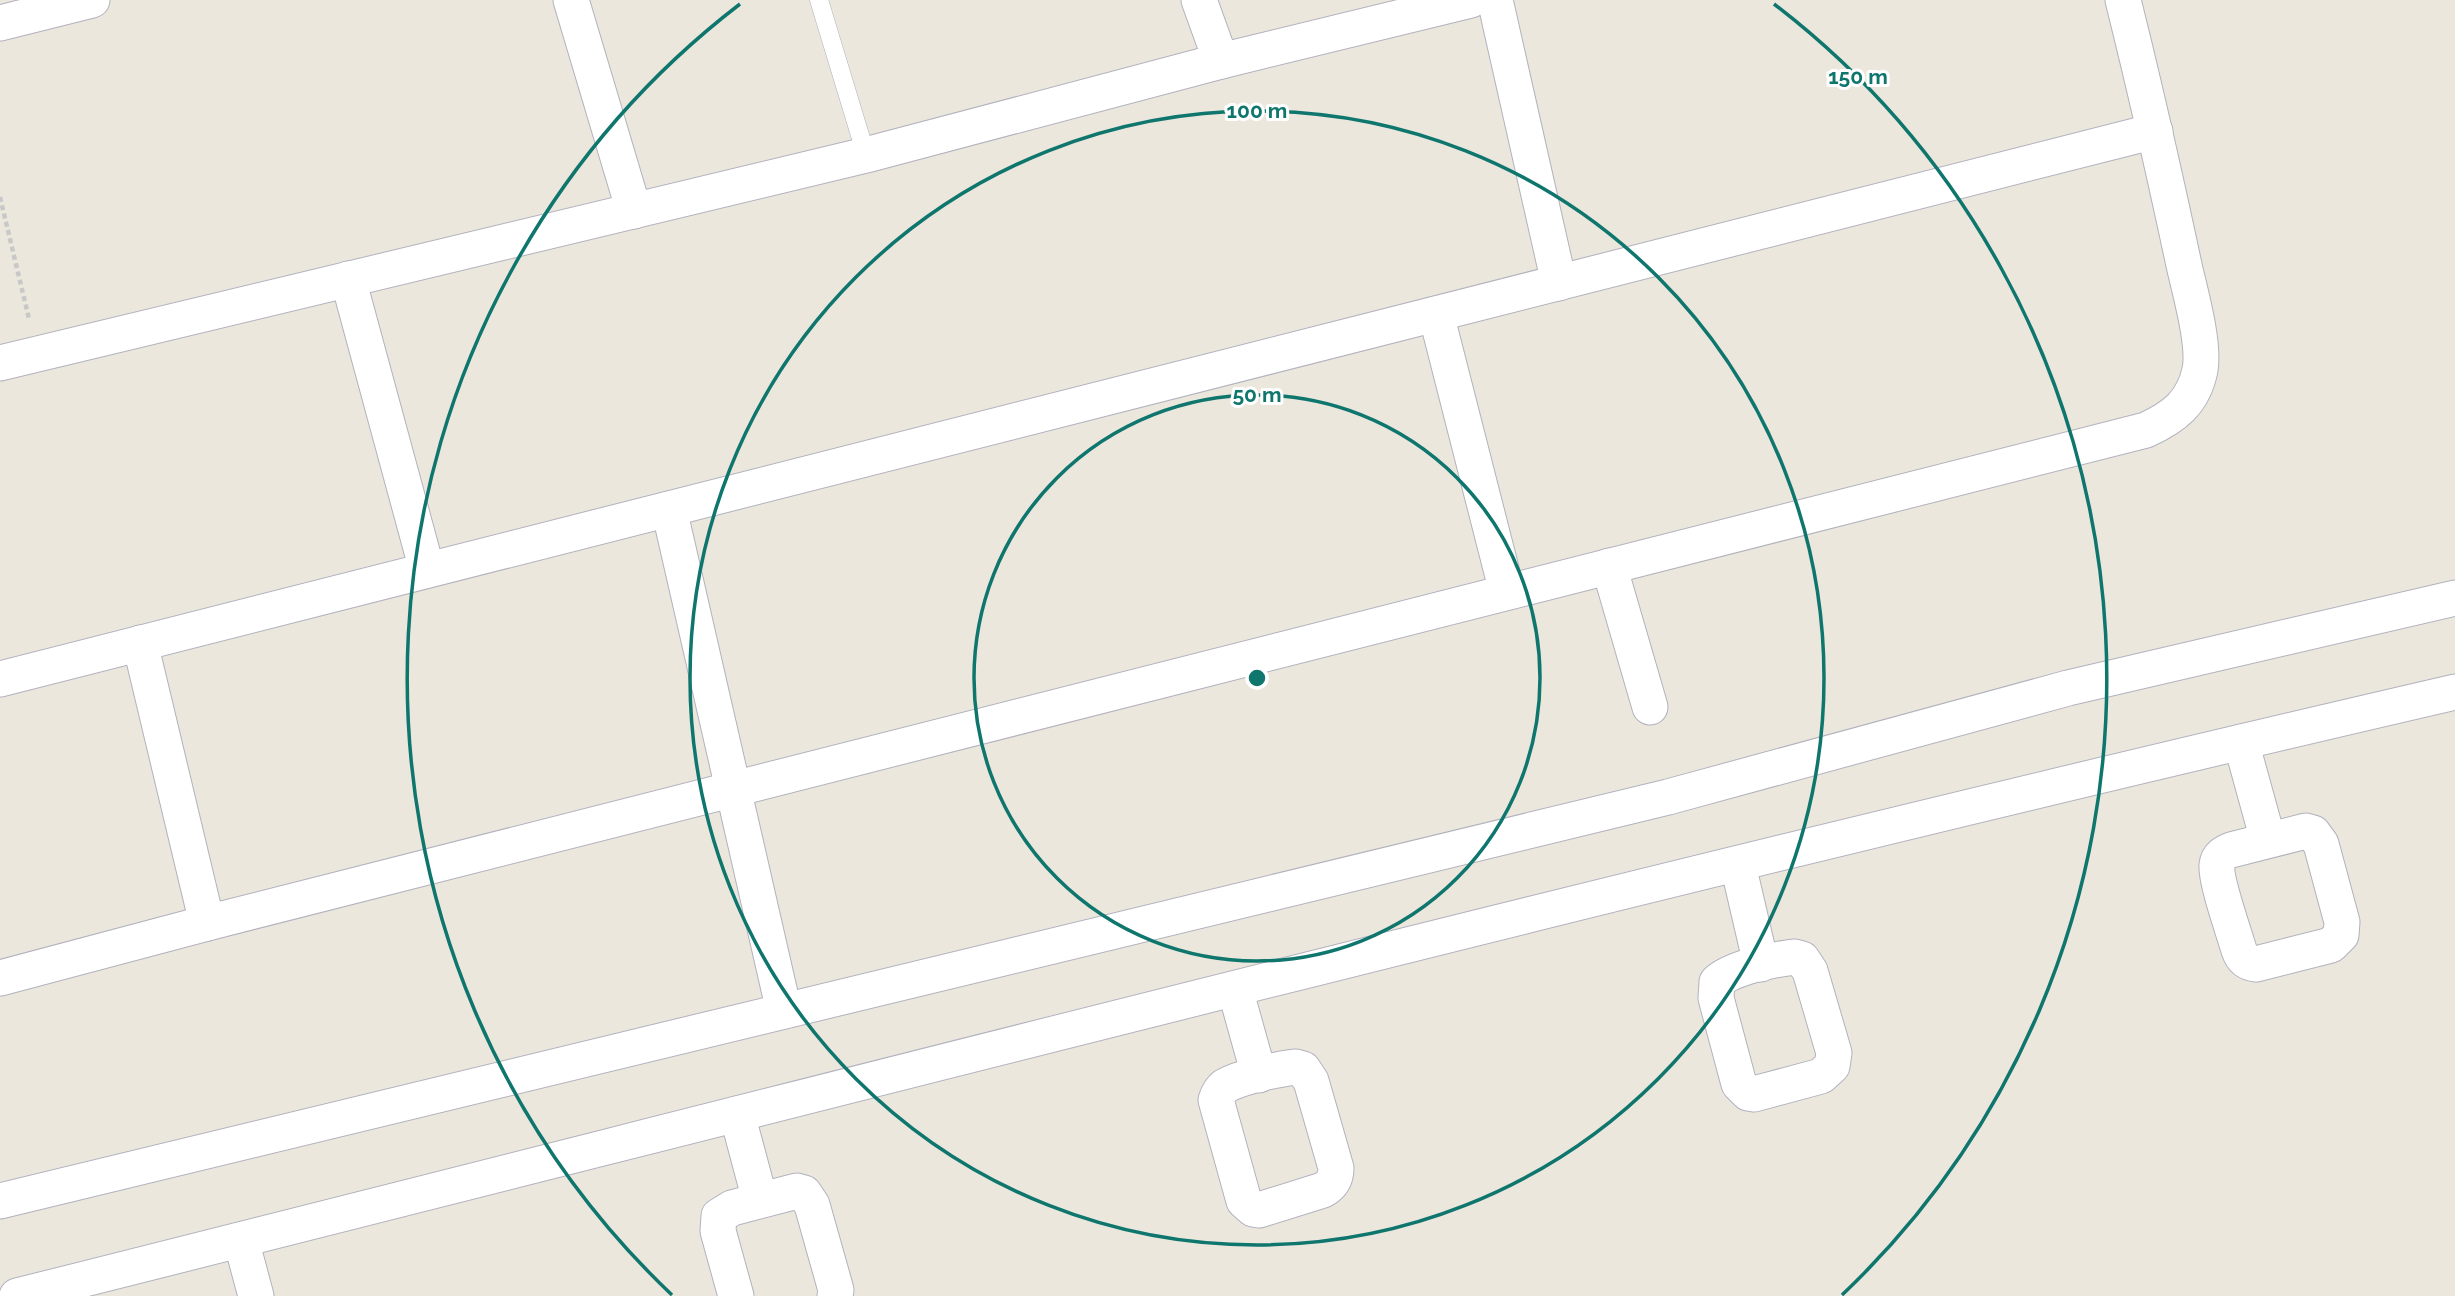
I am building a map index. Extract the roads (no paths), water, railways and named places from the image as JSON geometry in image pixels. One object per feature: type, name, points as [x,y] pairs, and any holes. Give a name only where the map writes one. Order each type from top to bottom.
[{"type":"street","points":[[0,23],[92,0]]},
{"type":"street","points":[[571,0],[634,211]]},
{"type":"street","points":[[1199,0],[1221,61]]},
{"type":"street","points":[[0,363],[866,155],[1221,61],[1471,0]]},
{"type":"street","points":[[1495,0],[1559,283]]},
{"type":"street","points":[[0,978],[2146,430],[2172,418],[2191,396],[2200,368],[2194,312],[2155,131],[2123,0]]},
{"type":"street","points":[[0,679],[2155,131]]},
{"type":"street","points":[[348,279],[427,570]]},
{"type":"street","points":[[1436,314],[1507,592]]},
{"type":"street","points":[[669,509],[784,1011]]},
{"type":"street","points":[[1609,566],[1650,707]]},
{"type":"street","points":[[0,1201],[1668,797],[2068,688],[2455,598]]},
{"type":"street","points":[[140,643],[207,923]]},
{"type":"street","points":[[17,1296],[1235,989],[2455,692]]},
{"type":"street","points":[[2241,742],[2268,840]]},
{"type":"street","points":[[1738,865],[1761,964]]},
{"type":"street","points":[[1235,989],[1259,1075]]},
{"type":"street","points":[[737,1114],[760,1200]]},
{"type":"street","points":[[736,1296],[717,1224],[719,1216],[725,1211],[797,1191],[809,1198],[836,1290],[835,1296]]},
{"type":"street","points":[[241,1240],[256,1296]]},
{"type":"lane","points":[[820,0],[866,155]]}]
